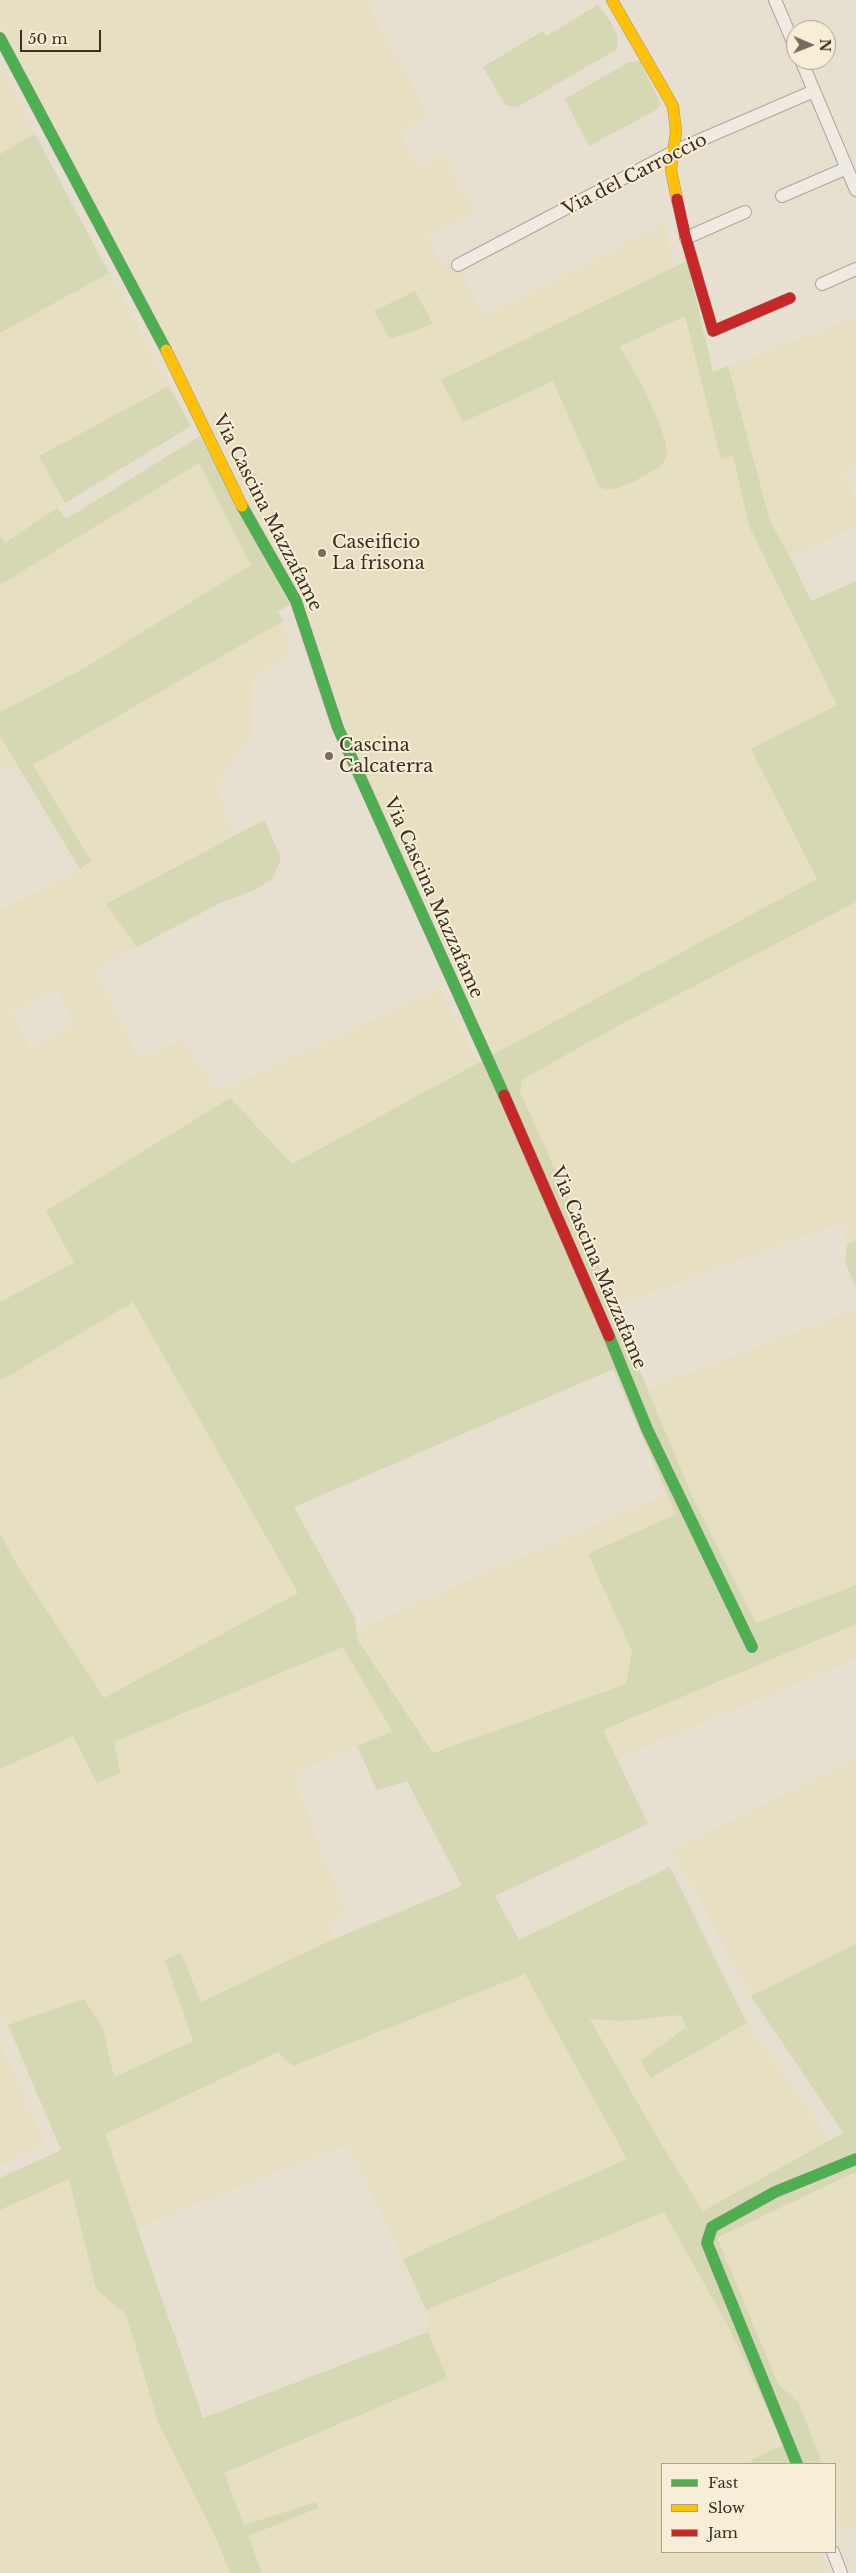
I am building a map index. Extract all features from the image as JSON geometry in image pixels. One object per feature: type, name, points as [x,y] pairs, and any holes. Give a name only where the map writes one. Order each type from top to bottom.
[{"type":"street","points":[[612,0],[671,101],[676,127],[670,170],[686,238],[713,332],[790,298]]},
{"type":"street","points":[[775,0],[786,26]]},
{"type":"street","name":"Via Cascina Mazzafame","points":[[0,38],[99,228],[154,325],[240,502],[296,601],[338,728],[355,768],[494,1072],[594,1298],[647,1429],[752,1647]]},
{"type":"street","points":[[805,70],[856,188]]},
{"type":"street","name":"Via del Carroccio","points":[[458,265],[673,153],[814,91]]},
{"type":"street","points":[[782,196],[847,168]]},
{"type":"street","points":[[686,238],[745,212]]},
{"type":"street","points":[[822,284],[856,269]]},
{"type":"street","points":[[797,2463],[707,2243],[712,2227],[775,2192],[856,2159]]},
{"type":"street","points":[[833,2553],[841,2573]]},
{"type":"shaded area","points":[[0,0],[378,0],[368,5],[429,116],[399,132],[420,167],[444,153],[474,212],[427,236],[443,267],[455,261],[484,316],[665,223],[674,267],[441,380],[463,422],[553,380],[568,418],[625,355],[619,347],[685,316],[721,459],[733,454],[749,526],[837,705],[751,749],[817,879],[492,1056],[380,811],[314,642],[235,479],[0,22]]},
{"type":"shaded area","points":[[0,63],[35,134],[0,154]]},
{"type":"shaded area","points":[[109,273],[169,386],[39,456],[65,503],[5,543],[0,535],[0,333]]},
{"type":"shaded area","points":[[856,317],[856,468],[844,473],[856,500],[856,527],[790,557],[770,521],[728,366]]},
{"type":"shaded area","points":[[199,463],[251,565],[81,670],[0,712],[0,585]]},
{"type":"shaded area","points":[[283,621],[291,656],[253,677],[252,735],[216,788],[235,834],[106,904],[137,947],[96,969],[140,1058],[182,1040],[216,1089],[233,1085],[440,989],[478,1063],[292,1164],[230,1098],[46,1212],[74,1263],[0,1302],[0,910],[80,869],[91,860],[33,765]],"holes":[[[56,989],[75,1024],[31,1049],[11,1013]]]},
{"type":"shaded area","points":[[0,736],[15,765],[0,773]]},
{"type":"shaded area","points":[[856,902],[856,1240],[847,1245],[841,1223],[610,1308],[520,1092],[522,1080],[612,1029]]},
{"type":"shaded area","points":[[133,1301],[298,1594],[104,1699],[17,1565],[0,1533],[0,1381]]},
{"type":"shaded area","points":[[856,1309],[856,1585],[756,1623],[691,1494],[647,1389]]},
{"type":"shaded area","points":[[667,1493],[676,1514],[588,1554],[632,1651],[626,1684],[433,1753],[357,1639],[356,1630]]},
{"type":"shaded area","points":[[856,1624],[856,1659],[616,1759],[603,1730]]},
{"type":"shaded area","points":[[343,1647],[393,1731],[292,1774],[347,1914],[327,1922],[334,1939],[201,2002],[181,1953],[165,1960],[193,2041],[113,2077],[110,2055],[84,1999],[8,2025],[0,2008],[0,1769],[73,1736],[97,1783],[114,1742]]},
{"type":"shaded area","points":[[856,1759],[856,1944],[751,1996],[672,1850]]},
{"type":"shaded area","points":[[525,1974],[628,2159],[403,2259],[348,2144],[137,2228],[105,2134],[278,2052],[293,2066]]},
{"type":"shaded area","points":[[681,2015],[686,2026],[642,2061],[650,2078],[747,2023],[832,2141],[703,2211],[660,2142],[590,2018],[621,2021]]},
{"type":"shaded area","points":[[0,2042],[46,2145],[0,2166]]},
{"type":"shaded area","points":[[851,2174],[856,2174],[856,2526],[842,2531],[836,2509],[836,2463],[822,2463],[799,2403],[778,2384],[716,2238]]},
{"type":"shaded area","points":[[69,2179],[96,2289],[126,2314],[158,2422],[215,2536],[230,2573],[0,2573],[0,2210]]},
{"type":"shaded area","points":[[664,2211],[729,2328],[785,2446],[752,2459],[751,2463],[661,2463],[661,2553],[818,2553],[827,2573],[262,2573],[248,2536],[318,2507],[315,2502],[244,2525],[224,2474],[446,2378],[428,2332],[426,2310]]},
{"type":"green space","points":[[598,5],[616,32],[618,44],[616,50],[519,106],[505,105],[483,67],[543,31],[546,36]]},
{"type":"green space","points":[[640,61],[661,104],[656,110],[589,146],[565,99],[629,62]]},
{"type":"green space","points":[[35,134],[109,273],[0,333],[0,154]]},
{"type":"green space","points":[[687,261],[713,372],[728,366],[770,521],[811,601],[856,581],[856,902],[612,1029],[522,1080],[520,1092],[619,1311],[635,1359],[691,1494],[756,1623],[856,1585],[856,1624],[603,1730],[648,1824],[495,1896],[519,1940],[670,1867],[747,2023],[650,2078],[641,2061],[686,2027],[681,2015],[621,2021],[590,2019],[660,2142],[703,2211],[843,2133],[751,1996],[856,1944],[856,2174],[851,2174],[717,2238],[778,2384],[799,2403],[822,2463],[751,2463],[752,2459],[784,2445],[729,2328],[664,2212],[426,2310],[403,2259],[627,2159],[525,1974],[293,2066],[278,2052],[105,2134],[203,2418],[428,2332],[447,2378],[224,2473],[244,2525],[316,2502],[318,2508],[248,2536],[262,2573],[230,2573],[215,2536],[158,2422],[126,2314],[96,2289],[69,2179],[0,2210],[0,2178],[61,2150],[8,2025],[84,1999],[103,2029],[114,2077],[193,2041],[165,1960],[181,1953],[201,2002],[334,1939],[462,1886],[407,1781],[377,1790],[357,1746],[392,1731],[343,1647],[114,1742],[120,1773],[97,1783],[73,1736],[0,1769],[0,1533],[17,1565],[104,1698],[298,1593],[133,1302],[0,1381],[0,1302],[74,1263],[46,1211],[230,1098],[292,1164],[817,879],[751,749],[837,705],[749,526],[733,455],[721,459],[685,316],[619,347],[654,410],[660,424],[667,452],[665,460],[660,467],[629,484],[612,489],[605,489],[599,486],[553,381],[463,422],[441,380]],"holes":[[[613,1369],[676,1514],[588,1554],[632,1651],[626,1684],[433,1753],[357,1639],[355,1618],[294,1507]]]},
{"type":"green space","points":[[415,291],[433,324],[390,339],[374,311]]},
{"type":"green space","points":[[169,386],[191,426],[65,503],[39,456]]},
{"type":"green space","points":[[200,436],[290,605],[278,611],[283,621],[33,765],[91,861],[80,869],[0,736],[0,712],[81,670],[251,565],[199,463],[0,585],[0,535],[5,543],[57,508],[66,519]]},
{"type":"green space","points":[[264,820],[281,858],[273,878],[257,889],[220,903],[137,947],[106,904]]},
{"type":"green space","points":[[856,1240],[856,1287],[845,1262],[847,1245]]},
{"type":"traffic: fast","points":[[0,38],[166,350]]},
{"type":"traffic: fast","points":[[242,506],[296,601],[338,728],[504,1095]]},
{"type":"traffic: fast","points":[[609,1336],[647,1429],[752,1647]]},
{"type":"traffic: fast","points":[[797,2463],[707,2243],[712,2227],[775,2192],[856,2159]]},
{"type":"traffic: slow","points":[[612,0],[673,106],[676,131],[671,170],[677,199]]},
{"type":"traffic: slow","points":[[166,350],[242,506]]},
{"type":"traffic: jam","points":[[677,199],[685,235],[713,331],[790,298]]},
{"type":"traffic: jam","points":[[504,1095],[609,1336]]},
{"type":"place","name":"Caseificio La frisona","points":[[322,553]]},
{"type":"place","name":"Cascina Calcaterra","points":[[329,756]]}]
